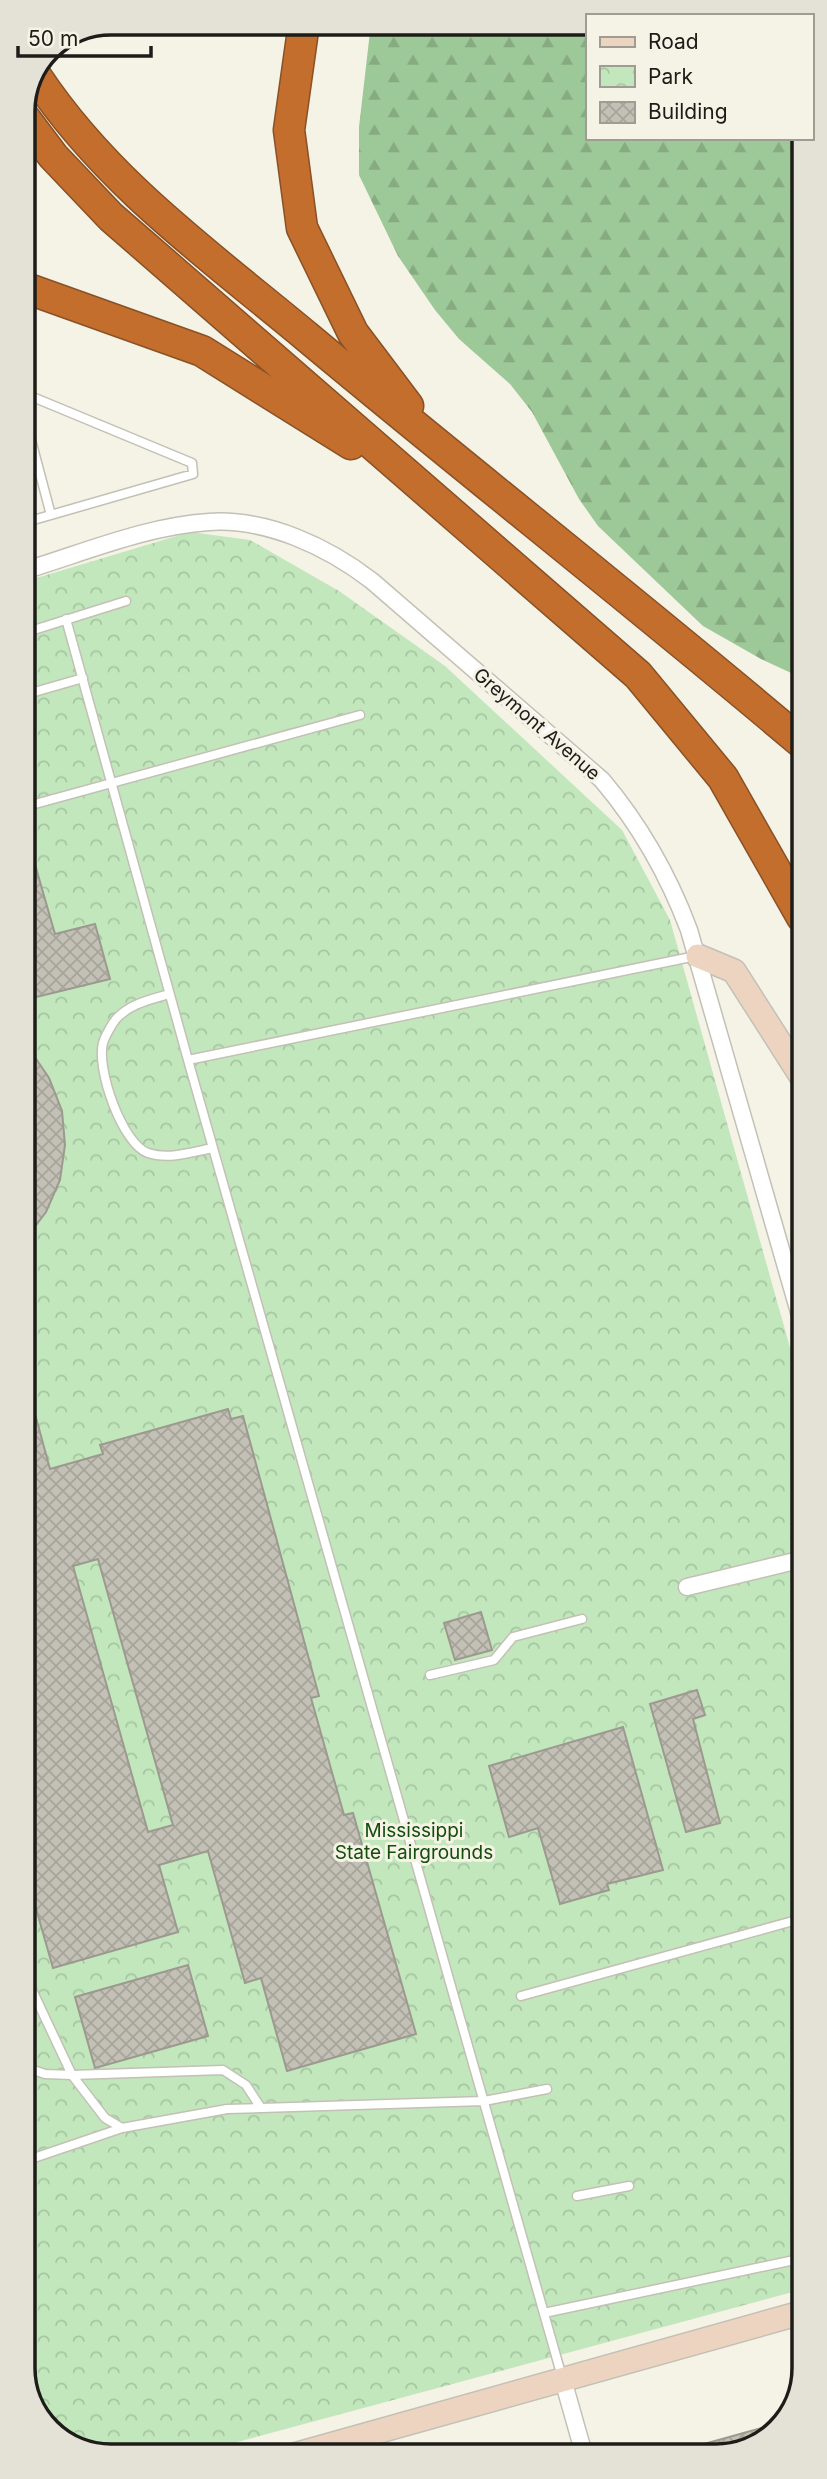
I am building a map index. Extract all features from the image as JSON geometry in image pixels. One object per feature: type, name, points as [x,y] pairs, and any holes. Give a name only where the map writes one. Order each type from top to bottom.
[{"type":"highway","points":[[302,35],[289,130],[302,228],[353,334],[440,448]]},
{"type":"highway","points":[[41,83],[61,114],[124,185],[440,448],[792,735]]},
{"type":"highway","points":[[35,132],[53,156],[111,216],[638,675],[723,778],[792,895]]},
{"type":"highway","points":[[35,291],[202,351],[434,496]]},
{"type":"street","name":"Greymont Avenue","points":[[35,568],[144,535],[212,521],[261,528],[293,537],[344,560],[602,780],[621,802],[662,867],[698,956],[792,1287]]},
{"type":"street","points":[[698,956],[734,971],[792,1062]]},
{"type":"street","points":[[687,1587],[792,1562]]},
{"type":"street","points":[[333,2444],[792,2315]]},
{"type":"street","points":[[563,2380],[581,2444]]},
{"type":"lane","points":[[35,398],[192,463],[193,474],[35,520]]},
{"type":"lane","points":[[35,455],[51,515]]},
{"type":"lane","points":[[35,629],[126,601]]},
{"type":"lane","points":[[66,619],[212,1148],[563,2380]]},
{"type":"lane","points":[[35,692],[82,678]]},
{"type":"lane","points":[[35,804],[360,715]]},
{"type":"lane","points":[[188,1060],[698,956]]},
{"type":"lane","points":[[169,994],[135,1004],[115,1020],[103,1044],[105,1073],[123,1130],[147,1153],[174,1155],[212,1148]]},
{"type":"lane","points":[[430,1675],[494,1660],[513,1637],[582,1619]]},
{"type":"lane","points":[[521,1996],[792,1921]]},
{"type":"lane","points":[[35,1996],[72,2075],[105,2118],[122,2128]]},
{"type":"lane","points":[[35,2070],[45,2074],[72,2075],[223,2070],[246,2085],[261,2108]]},
{"type":"lane","points":[[35,2158],[122,2128],[227,2109],[484,2101],[547,2089]]},
{"type":"lane","points":[[577,2196],[629,2186]]},
{"type":"lane","points":[[544,2313],[792,2261]]},
{"type":"green space","points":[[370,35],[586,35],[586,140],[792,140],[792,673],[703,626],[598,526],[579,499],[532,412],[510,384],[459,339],[435,310],[398,256],[359,175],[359,127]]},
{"type":"green space","name":"Mississippi State Fairgrounds","points":[[190,532],[250,540],[339,591],[445,666],[622,830],[670,920],[792,1355],[792,2292],[230,2444],[106,2444],[86,2440],[57,2422],[41,2397],[36,2378],[35,578]]},
{"type":"building","points":[[35,864],[55,934],[95,924],[110,979],[35,997]]},
{"type":"building","points":[[35,1057],[49,1078],[62,1111],[65,1145],[60,1180],[46,1212],[35,1226]]},
{"type":"building","points":[[228,1409],[231,1419],[243,1416],[319,1696],[311,1698],[344,1815],[353,1813],[416,2034],[287,2071],[261,1978],[245,1983],[208,1851],[159,1865],[178,1932],[53,1968],[35,1905],[35,1414],[50,1469],[103,1454],[100,1445]],"holes":[[[98,1559],[173,1825],[148,1832],[73,1566]]]},
{"type":"building","points":[[481,1612],[492,1650],[455,1660],[444,1623]]},
{"type":"building","points":[[697,1690],[705,1715],[693,1719],[720,1823],[686,1832],[650,1704]]},
{"type":"building","points":[[623,1727],[663,1870],[607,1884],[609,1890],[560,1904],[538,1828],[509,1837],[489,1766]]},
{"type":"building","points":[[188,1965],[208,2036],[95,2068],[75,1997]]},
{"type":"building","points":[[763,2428],[736,2441],[704,2444]]}]
